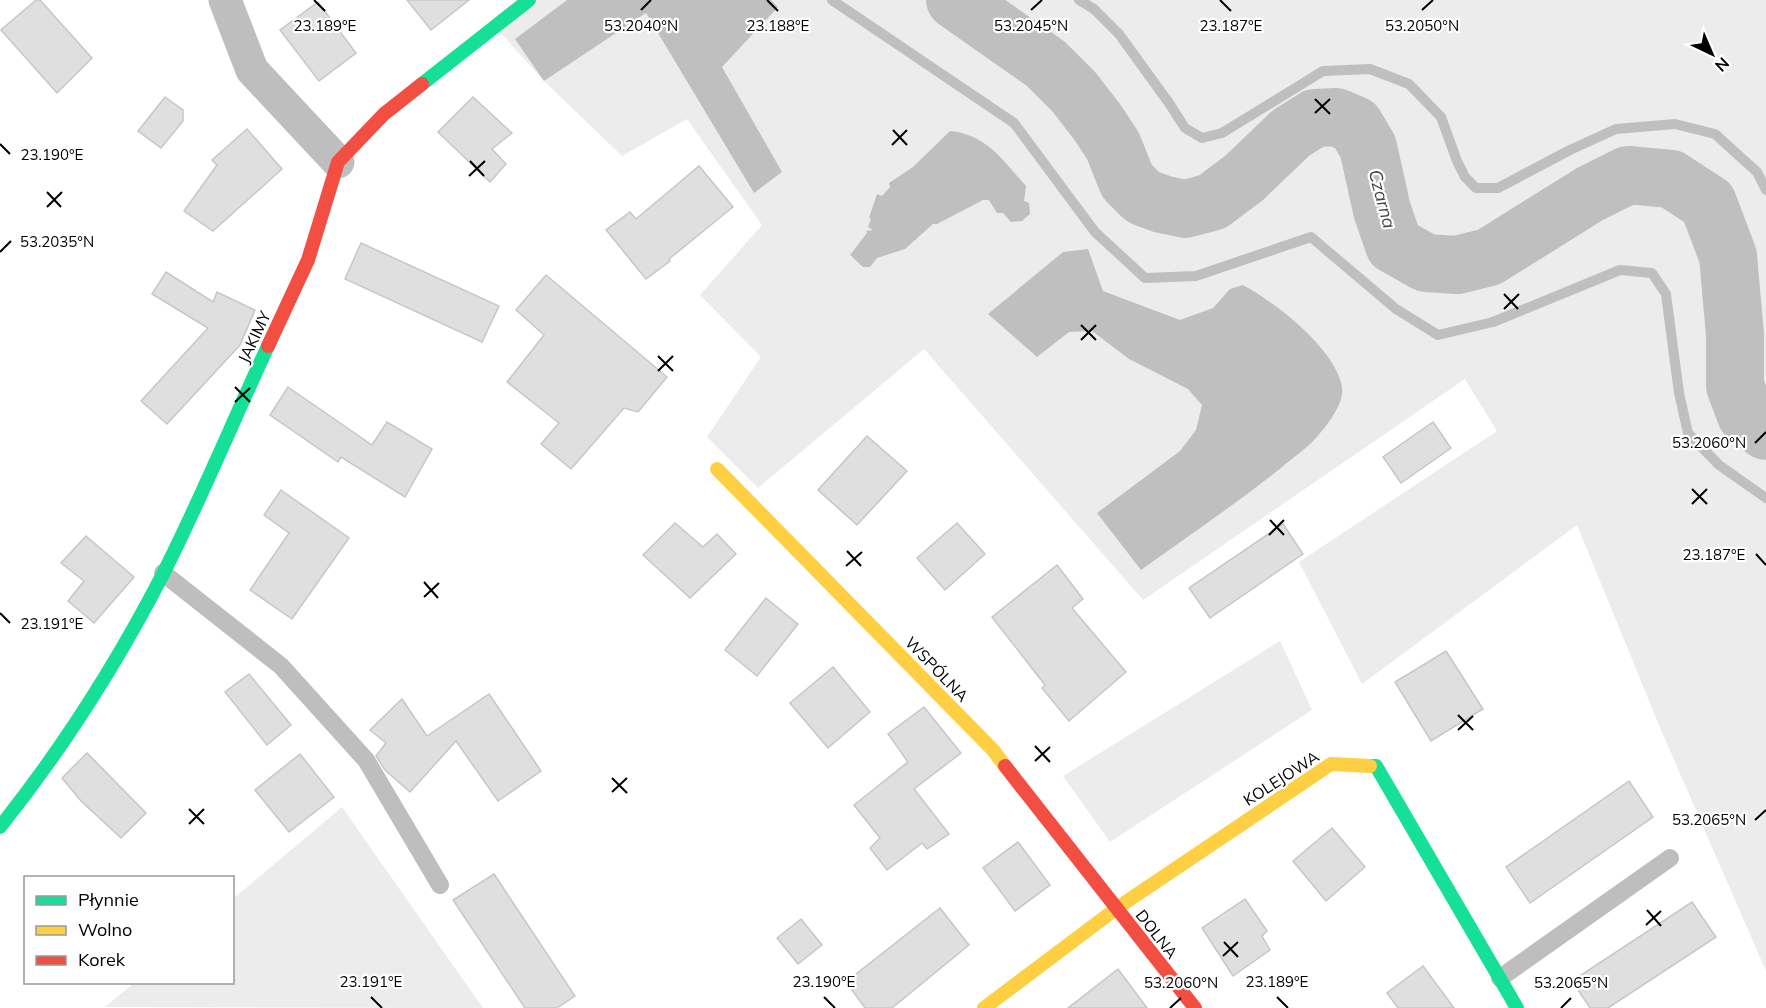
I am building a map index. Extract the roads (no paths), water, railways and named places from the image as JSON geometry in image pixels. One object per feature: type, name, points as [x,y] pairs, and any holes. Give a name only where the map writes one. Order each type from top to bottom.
[{"type":"street","points":[[225,0],[252,70],[338,162]]},
{"type":"street","name":"JAKIMY","points":[[0,827],[42,774],[108,672],[163,573],[308,260],[338,162],[384,114],[529,0]]},
{"type":"street","name":"WSPÓLNA","points":[[717,469],[993,750],[1116,908]]},
{"type":"street","name":"KOLEJOWA","points":[[984,1008],[1116,908],[1331,764],[1376,766],[1517,1008]]},
{"type":"street","name":"DOLNA","points":[[1116,908],[1195,1008]]},
{"type":"lane","points":[[163,573],[281,666],[366,760],[440,885]]},
{"type":"lane","points":[[1500,978],[1670,858]]},
{"type":"waterway","points":[[832,0],[1014,123],[1095,232],[1145,278],[1196,276],[1311,237],[1396,309],[1438,335],[1493,322],[1620,270],[1652,273],[1666,294],[1679,393],[1688,433],[1719,465],[1766,498]]},
{"type":"waterway","name":"Czarna","points":[[955,0],[1046,64],[1074,92],[1098,123],[1113,146],[1127,181],[1143,197],[1162,204],[1185,209],[1212,202],[1244,178],[1291,133],[1315,118],[1336,117],[1355,125],[1368,147],[1382,210],[1394,245],[1426,263],[1457,265],[1489,257],[1590,194],[1628,175],[1671,179],[1708,203],[1728,256],[1735,335],[1735,386],[1746,415],[1766,431]]},
{"type":"waterway","points":[[1079,0],[1094,9],[1119,34],[1185,128],[1202,138],[1222,133],[1323,71],[1370,69],[1409,84],[1441,117],[1457,161],[1465,177],[1476,188],[1498,188],[1616,129],[1675,124],[1715,134],[1757,172],[1766,190]]}]
